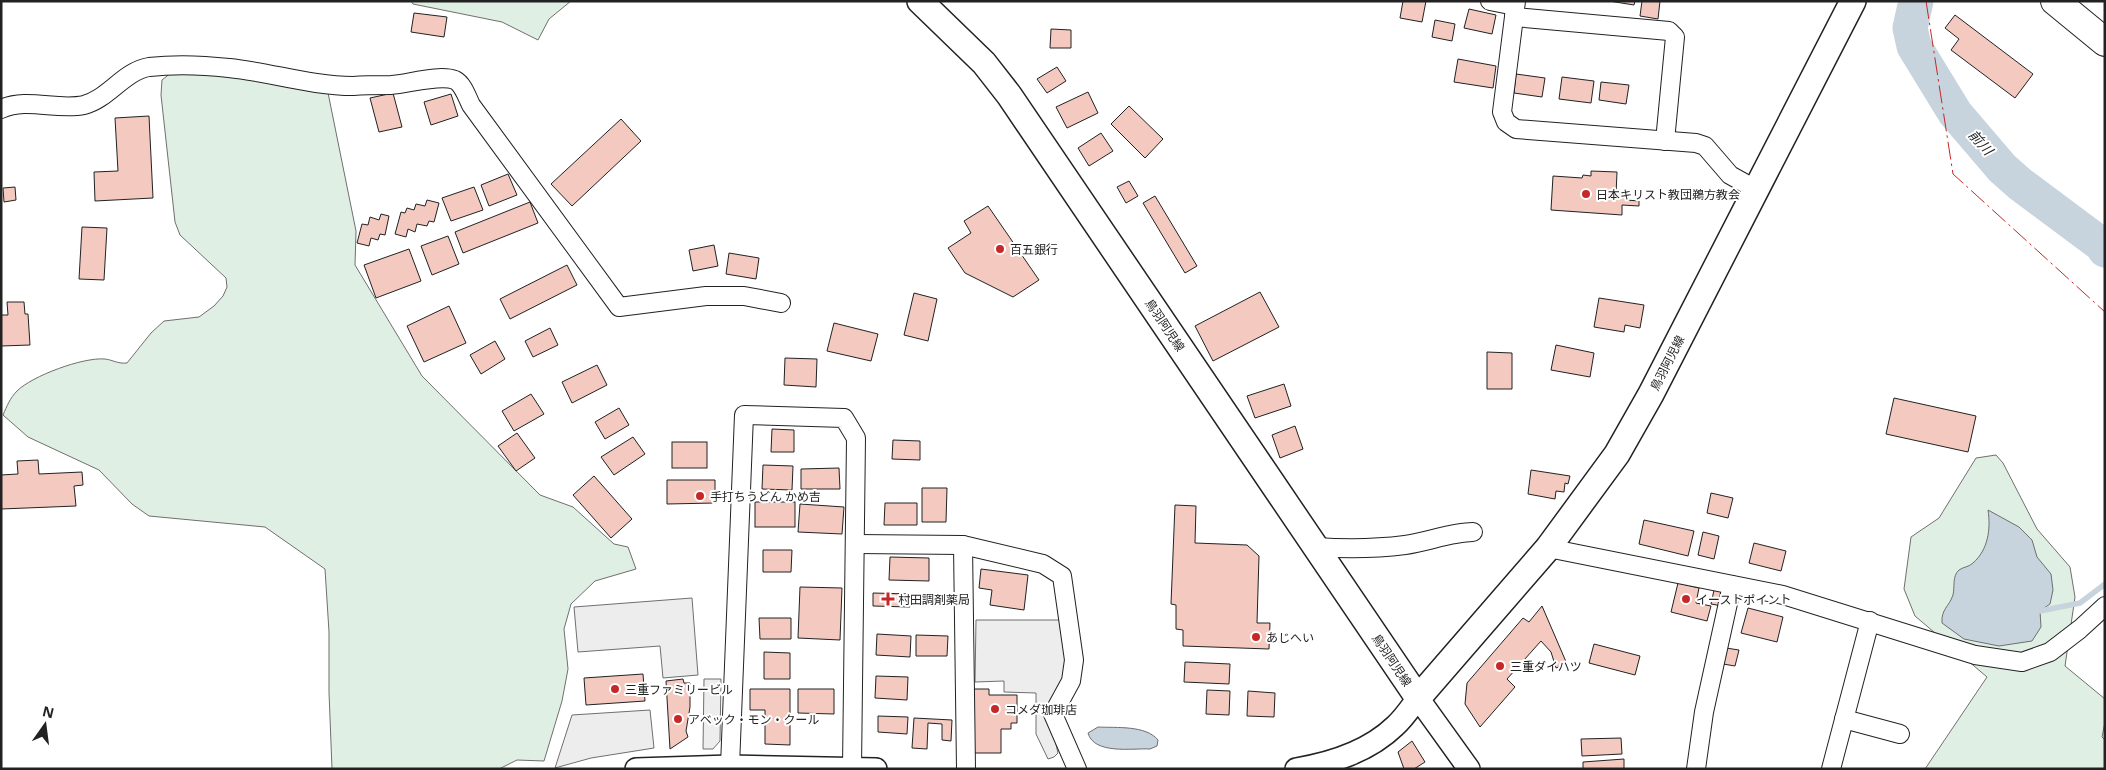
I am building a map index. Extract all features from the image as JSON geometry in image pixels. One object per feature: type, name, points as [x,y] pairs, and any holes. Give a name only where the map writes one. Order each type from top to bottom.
[{"type":"highway","points":[[2055,1],[2105,42]]},
{"type":"main road","name":"鳥羽阿児線","points":[[920,1],[984,63],[1009,95],[1418,698],[1548,548],[1617,454],[1757,190],[1853,1]]},
{"type":"street","points":[[1490,1],[1515,8],[1669,31],[1674,37],[1665,141]]},
{"type":"street","points":[[1515,8],[1502,112],[1506,122],[1516,129],[1705,146],[1730,175],[1757,190]]},
{"type":"street","points":[[1,109],[23,104],[66,107],[85,105],[129,76],[147,68],[195,65],[229,68],[299,80],[350,86],[445,78],[456,81],[463,88],[471,105],[619,307],[706,296],[744,296],[781,303]]},
{"type":"street","points":[[730,766],[744,415],[844,418],[856,438],[852,768]]},
{"type":"street","points":[[1316,547],[1363,550],[1437,540],[1462,532],[1473,532]]},
{"type":"street","points":[[856,544],[963,546],[1043,564],[1062,576],[1074,660],[1071,681],[1053,714],[1077,769]]},
{"type":"street","points":[[963,546],[966,769]]},
{"type":"street","points":[[1548,548],[1783,595],[1975,655],[2022,662],[2050,652],[2080,629],[2105,606]]},
{"type":"street","points":[[1696,769],[1704,712],[1732,585]]},
{"type":"street","points":[[1831,769],[1870,621]]},
{"type":"street","points":[[1307,768],[1342,758],[1370,746],[1396,725],[1418,698],[1470,769]]},
{"type":"street","points":[[1844,719],[1900,734]]},
{"type":"street","points":[[636,769],[730,766],[876,769]]},
{"type":"green space","points":[[411,1],[571,1],[549,19],[538,40],[502,22],[413,4]]},
{"type":"green space","points":[[172,72],[325,78],[356,231],[355,265],[422,376],[540,495],[573,507],[614,544],[628,547],[636,569],[595,581],[571,604],[564,629],[568,669],[562,701],[544,761],[517,760],[499,769],[332,769],[329,632],[325,569],[265,527],[149,516],[132,504],[99,470],[28,437],[3,415],[17,391],[34,379],[71,364],[84,361],[105,359],[127,363],[151,333],[164,321],[199,317],[214,306],[223,296],[227,287],[226,278],[180,235],[175,222],[161,95],[162,80]]},
{"type":"green space","points":[[1996,455],[2003,463],[2037,529],[2070,567],[2075,597],[2065,666],[2105,699],[2105,722],[2102,737],[2105,740],[2105,769],[1925,769],[1987,677],[1915,616],[1904,589],[1911,537],[1939,518],[1976,458]]},
{"type":"shaded area","points":[[1988,510],[2019,527],[2032,540],[2037,557],[2051,574],[2053,590],[2050,604],[2040,611],[2041,627],[2032,641],[1999,646],[1964,639],[1942,623],[1944,611],[1953,595],[1957,572],[1973,563],[1985,546],[1989,532]]},
{"type":"shaded area","points":[[692,598],[698,675],[663,678],[660,646],[578,652],[574,607]]},
{"type":"shaded area","points":[[976,620],[1062,620],[1071,657],[1049,714],[1058,753],[1054,757],[1048,759],[1036,734],[1036,693],[1004,692],[1004,681],[975,682]]},
{"type":"shaded area","points":[[704,679],[721,679],[720,741],[713,749],[703,749]]},
{"type":"shaded area","points":[[650,710],[654,748],[591,758],[555,768],[572,715]]},
{"type":"shaded area","points":[[1098,727],[1130,728],[1146,732],[1158,740],[1157,746],[1150,749],[1115,749],[1098,745],[1088,733]]},
{"type":"building","points":[[1403,1],[1426,1],[1422,22],[1400,18]]},
{"type":"building","points":[[1609,1],[1635,1],[1634,5]]},
{"type":"building","points":[[1642,1],[1660,1],[1658,19],[1640,16]]},
{"type":"building","points":[[1469,9],[1496,15],[1492,34],[1464,28]]},
{"type":"building","points":[[414,13],[447,17],[444,37],[411,32]]},
{"type":"building","points":[[1955,15],[2033,74],[2015,98],[1951,50],[1959,39],[1945,28]]},
{"type":"building","points":[[1435,20],[1455,24],[1452,41],[1432,37]]},
{"type":"building","points":[[1051,29],[1071,30],[1071,48],[1050,48]]},
{"type":"building","points":[[1458,59],[1496,66],[1493,88],[1454,82]]},
{"type":"building","points":[[1057,67],[1066,81],[1047,93],[1037,79]]},
{"type":"building","points":[[1516,74],[1545,78],[1542,97],[1514,93]]},
{"type":"building","points":[[1562,77],[1594,81],[1591,103],[1559,99]]},
{"type":"building","points":[[1601,82],[1629,85],[1626,104],[1599,100]]},
{"type":"building","points":[[1088,92],[1098,113],[1067,128],[1056,107]]},
{"type":"building","points":[[393,93],[402,127],[379,132],[370,98]]},
{"type":"building","points":[[451,94],[458,116],[431,125],[424,102]]},
{"type":"building","points":[[1129,106],[1163,139],[1145,158],[1111,124]]},
{"type":"building","points":[[149,116],[153,198],[95,201],[94,172],[118,171],[115,118]]},
{"type":"building","points":[[621,119],[641,141],[572,206],[551,184]]},
{"type":"building","points":[[1101,133],[1113,151],[1089,166],[1078,148]]},
{"type":"building","points":[[1591,171],[1617,172],[1616,195],[1626,196],[1626,200],[1639,201],[1639,206],[1622,205],[1622,215],[1551,210],[1553,176],[1582,178],[1583,175],[1591,176]]},
{"type":"building","points":[[508,174],[517,195],[489,206],[481,185]]},
{"type":"building","points":[[1129,181],[1138,196],[1126,203],[1117,187]]},
{"type":"building","points":[[15,187],[16,200],[4,202],[3,188]]},
{"type":"building","points":[[474,187],[483,210],[451,221],[442,198]]},
{"type":"building","points":[[1155,196],[1197,266],[1185,273],[1143,203]]},
{"type":"building","points":[[427,200],[439,203],[434,222],[429,221],[427,226],[417,224],[415,232],[408,229],[406,237],[395,234],[401,212],[405,213],[407,208],[414,210],[416,204],[425,206]]},
{"type":"building","points":[[530,202],[538,223],[463,253],[455,232]]},
{"type":"building","points":[[988,206],[1039,280],[1013,297],[965,273],[948,248],[971,233],[964,221]]},
{"type":"building","points":[[381,214],[389,216],[385,235],[380,234],[378,240],[371,238],[369,246],[357,243],[362,224],[368,225],[370,217],[379,220]]},
{"type":"building","points":[[82,227],[107,228],[104,280],[79,279]]},
{"type":"building","points":[[448,236],[459,264],[432,275],[421,246]]},
{"type":"building","points":[[714,245],[718,266],[693,271],[689,250]]},
{"type":"building","points":[[409,249],[421,281],[376,298],[364,265]]},
{"type":"building","points":[[729,253],[759,258],[756,279],[726,274]]},
{"type":"building","points":[[567,265],[577,285],[510,319],[500,299]]},
{"type":"building","points":[[1260,292],[1279,327],[1213,361],[1195,326]]},
{"type":"building","points":[[914,293],[937,299],[928,341],[904,335]]},
{"type":"building","points":[[1599,298],[1644,305],[1640,328],[1625,325],[1624,332],[1594,327]]},
{"type":"building","points":[[7,302],[24,302],[25,314],[28,314],[30,345],[1,346],[1,315],[8,315]]},
{"type":"building","points":[[449,306],[466,343],[424,362],[407,326]]},
{"type":"building","points":[[834,323],[878,334],[871,361],[827,351]]},
{"type":"building","points":[[550,328],[558,345],[533,357],[525,341]]},
{"type":"building","points":[[495,341],[505,359],[481,374],[470,355]]},
{"type":"building","points":[[1556,345],[1594,353],[1590,377],[1551,370]]},
{"type":"building","points":[[1487,352],[1512,353],[1512,389],[1487,389]]},
{"type":"building","points":[[785,358],[817,359],[816,387],[784,385]]},
{"type":"building","points":[[597,365],[607,385],[572,403],[562,382]]},
{"type":"building","points":[[1284,384],[1291,406],[1255,418],[1247,396]]},
{"type":"building","points":[[531,394],[544,414],[514,431],[502,411]]},
{"type":"building","points":[[1894,398],[1976,416],[1968,452],[1886,434]]},
{"type":"building","points":[[619,408],[629,425],[605,439],[595,422]]},
{"type":"building","points":[[1295,426],[1303,449],[1280,458],[1272,435]]},
{"type":"building","points":[[772,429],[794,430],[794,452],[771,452]]},
{"type":"building","points":[[517,433],[535,458],[516,471],[498,446]]},
{"type":"building","points":[[633,437],[645,454],[614,475],[601,457]]},
{"type":"building","points":[[893,440],[920,441],[920,460],[892,459]]},
{"type":"building","points":[[672,442],[707,442],[707,468],[672,468]]},
{"type":"building","points":[[38,460],[39,474],[82,472],[83,485],[74,486],[76,506],[1,509],[1,475],[18,474],[17,461]]},
{"type":"building","points":[[763,465],[793,466],[792,490],[762,489]]},
{"type":"building","points":[[839,468],[840,489],[801,489],[801,469]]},
{"type":"building","points":[[1531,470],[1570,476],[1568,484],[1565,483],[1564,492],[1556,491],[1555,499],[1528,494]]},
{"type":"building","points":[[594,476],[632,519],[611,538],[573,495]]},
{"type":"building","points":[[667,480],[715,480],[715,503],[667,504]]},
{"type":"building","points":[[922,488],[947,488],[946,522],[922,522]]},
{"type":"building","points":[[1711,493],[1733,498],[1728,518],[1707,513]]},
{"type":"building","points":[[755,502],[795,502],[795,527],[755,527]]},
{"type":"building","points":[[885,503],[917,503],[917,525],[884,525]]},
{"type":"building","points":[[800,504],[844,507],[842,534],[798,532]]},
{"type":"building","points":[[1175,505],[1196,506],[1195,543],[1247,545],[1259,556],[1257,623],[1270,623],[1269,649],[1183,646],[1183,630],[1176,629],[1176,605],[1171,604]]},
{"type":"building","points":[[1644,520],[1694,531],[1688,556],[1639,544]]},
{"type":"building","points":[[1703,532],[1719,536],[1714,559],[1698,555]]},
{"type":"building","points":[[1754,543],[1786,551],[1781,571],[1749,563]]},
{"type":"building","points":[[763,550],[792,550],[791,572],[763,572]]},
{"type":"building","points":[[890,557],[929,558],[929,581],[889,580]]},
{"type":"building","points":[[981,569],[1028,575],[1024,610],[990,605],[992,590],[979,588]]},
{"type":"building","points":[[1678,583],[1699,588],[1696,603],[1711,606],[1707,621],[1671,612]]},
{"type":"building","points":[[800,587],[842,588],[840,640],[798,638]]},
{"type":"building","points":[[1714,590],[1725,592],[1722,606],[1711,604]]},
{"type":"building","points":[[873,593],[910,594],[910,607],[873,606]]},
{"type":"building","name":"三重ダイハツ","points":[[1542,606],[1567,664],[1556,668],[1551,652],[1541,641],[1507,679],[1515,687],[1480,727],[1465,704],[1467,683],[1523,618],[1529,622]]},
{"type":"building","points":[[1748,608],[1783,617],[1777,642],[1741,633]]},
{"type":"building","points":[[759,618],[791,618],[791,639],[760,639]]},
{"type":"building","points":[[877,634],[911,636],[910,657],[876,655]]},
{"type":"building","points":[[916,635],[948,636],[947,656],[916,656]]},
{"type":"building","points":[[1594,644],[1640,656],[1635,675],[1589,663]]},
{"type":"building","points":[[1726,648],[1739,650],[1735,666],[1723,664]]},
{"type":"building","points":[[764,652],[790,653],[790,679],[764,679]]},
{"type":"building","points":[[1185,662],[1230,664],[1229,684],[1184,682]]},
{"type":"building","name":"三重ファミリービル","points":[[643,674],[645,701],[586,705],[584,678]]},
{"type":"building","points":[[876,676],[908,677],[907,700],[875,698]]},
{"type":"building","name":"アベック・モン・クール","points":[[683,679],[684,683],[690,683],[690,707],[686,731],[688,737],[670,749],[666,681]]},
{"type":"building","points":[[750,689],[790,689],[790,745],[765,744],[765,710],[750,710]]},
{"type":"building","points":[[798,689],[834,689],[834,714],[798,713]]},
{"type":"building","name":"コメダ珈琲店","points":[[974,689],[989,689],[989,695],[1017,695],[1017,723],[1011,723],[1011,729],[1001,729],[1001,753],[974,753]]},
{"type":"building","points":[[1207,690],[1230,691],[1229,715],[1206,714]]},
{"type":"building","points":[[1248,691],[1275,693],[1274,717],[1247,716]]},
{"type":"building","points":[[878,716],[908,717],[907,734],[878,732]]},
{"type":"building","points":[[914,718],[952,720],[951,741],[942,740],[942,724],[928,723],[927,749],[912,748]]},
{"type":"building","points":[[1621,738],[1622,754],[1582,756],[1581,739]]},
{"type":"building","points":[[1412,741],[1425,762],[1414,769],[1404,769],[1398,752]]},
{"type":"building","points":[[1624,759],[1624,769],[1583,769],[1583,762]]},
{"type":"waterway","name":"前川","points":[[1916,1],[1910,28],[1914,46],[1955,113],[2002,168],[2020,184],[2102,245],[2105,250]]},
{"type":"waterway","points":[[2040,611],[2080,603],[2105,584]]},
{"type":"power","points":[[1926,1],[1953,174],[2105,312]]},
{"type":"place","name":"日本キリスト教団鵜方教会","points":[[1586,194]]},
{"type":"place","name":"百五銀行","points":[[1000,249]]},
{"type":"place","name":"手打ちうどん かめ吉","points":[[700,496]]},
{"type":"place","name":"村田調剤薬局","points":[[888,599]]},
{"type":"place","name":"イーストポイント","points":[[1686,599]]},
{"type":"place","name":"あじへい","points":[[1256,637]]},
{"type":"place","name":"三重ダイハツ","points":[[1500,666]]},
{"type":"place","name":"三重ファミリービル","points":[[615,689]]},
{"type":"place","name":"コメダ珈琲店","points":[[995,709]]},
{"type":"place","name":"アベック・モン・クール","points":[[678,719]]}]
